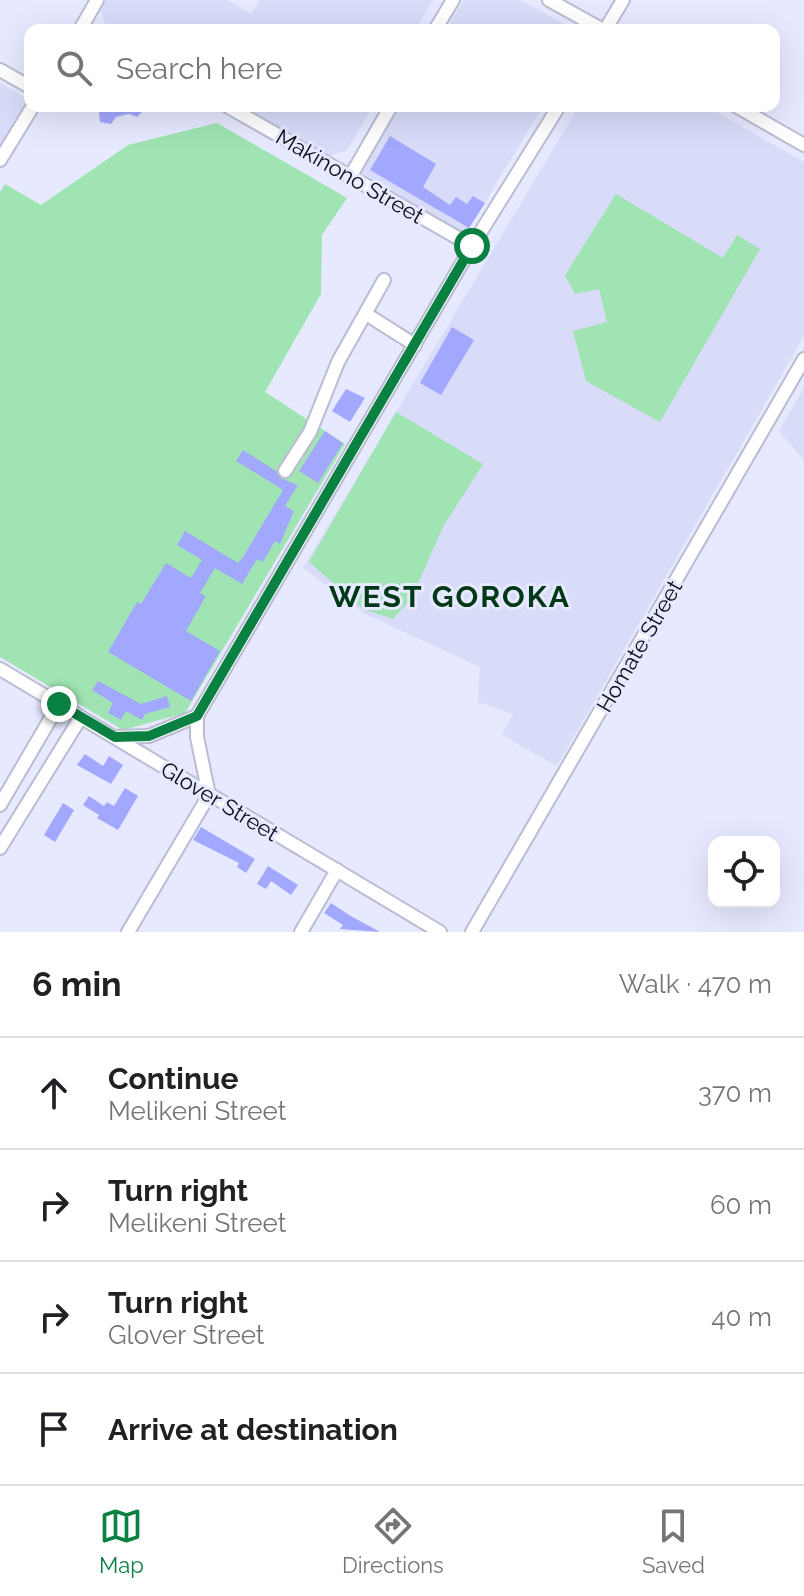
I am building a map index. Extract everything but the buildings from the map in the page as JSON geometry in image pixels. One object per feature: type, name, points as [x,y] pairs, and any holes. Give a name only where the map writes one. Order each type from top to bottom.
[{"type":"street","points":[[88,24],[97,0]]},
{"type":"street","points":[[439,24],[453,0]]},
{"type":"street","points":[[549,0],[593,24]]},
{"type":"street","points":[[608,24],[623,0]]},
{"type":"street","points":[[0,70],[24,84]]},
{"type":"street","points":[[0,160],[29,112]]},
{"type":"street","name":"Makinono Street","points":[[237,112],[472,246]]},
{"type":"street","points":[[350,177],[388,112]]},
{"type":"street","points":[[128,932],[209,795],[197,737],[197,716],[472,246],[555,112]]},
{"type":"street","points":[[746,112],[804,145]]},
{"type":"street","points":[[285,471],[310,432],[338,362],[384,280]]},
{"type":"street","points":[[366,314],[415,345]]},
{"type":"street","name":"Homate Street","points":[[472,932],[804,359]]},
{"type":"street","name":"Glover Street","points":[[0,669],[440,932]]},
{"type":"street","points":[[0,805],[59,704]]},
{"type":"street","points":[[115,737],[149,736],[197,716]]},
{"type":"street","points":[[0,848],[81,717]]},
{"type":"street","points":[[301,932],[337,870]]},
{"type":"shaded area","points":[[105,0],[227,0],[251,14],[260,0],[433,0],[419,24],[105,24],[100,8]]},
{"type":"shaded area","points":[[464,0],[520,0],[565,24],[450,24]]},
{"type":"shaded area","points":[[0,83],[24,97],[24,108],[0,148]]},
{"type":"shaded area","points":[[253,112],[369,112],[347,150],[329,156]]},
{"type":"shaded area","points":[[396,112],[539,112],[465,235],[360,172]]},
{"type":"shaded area","points":[[575,112],[716,112],[804,162],[804,336],[557,766],[502,735],[513,714],[478,702],[480,667],[365,614],[303,568]]},
{"type":"shaded area","points":[[804,388],[804,460],[779,431]]},
{"type":"green space","points":[[217,123],[347,198],[322,235],[321,294],[265,392],[345,444],[185,713],[123,730],[0,657],[0,192],[5,184],[41,205],[128,145]]},
{"type":"green space","points":[[616,194],[723,258],[737,235],[760,249],[660,422],[586,381],[573,331],[607,322],[599,289],[575,294],[565,275]]},
{"type":"green space","points":[[396,412],[483,464],[443,527],[412,597],[393,619],[363,609],[309,562]]},
{"type":"district","name":"WEST GOROKA","points":[[450,597]]},
{"type":"route","points":[[59,704],[115,737],[149,736],[187,723],[197,716],[472,246]]}]
